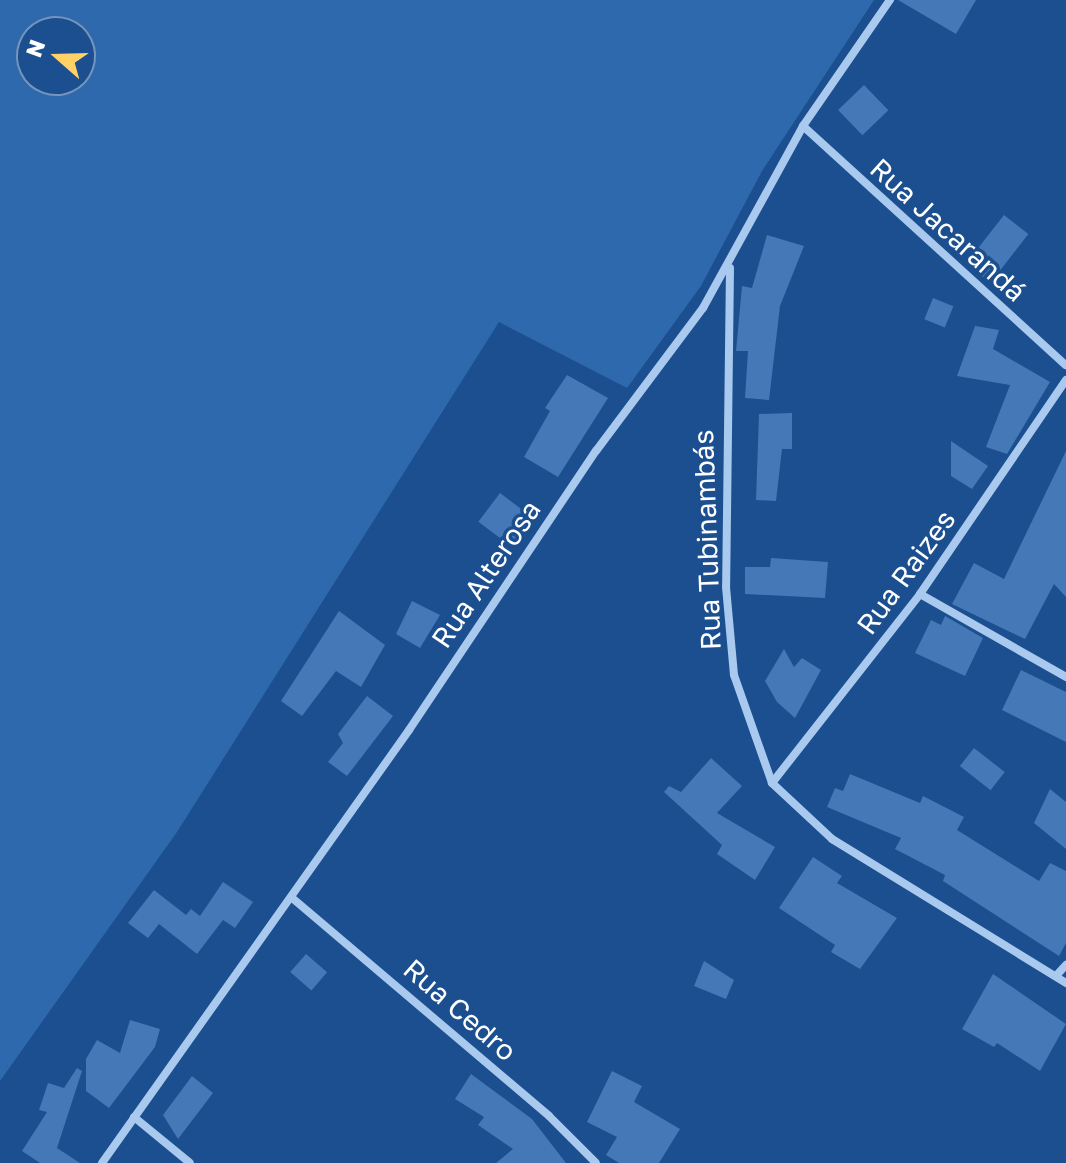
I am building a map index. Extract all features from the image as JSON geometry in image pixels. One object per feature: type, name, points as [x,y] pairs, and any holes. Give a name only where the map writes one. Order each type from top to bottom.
[{"type":"street","name":"Rua Alterosa","points":[[102,1163],[291,897],[587,464],[730,267],[803,126],[890,0]]},
{"type":"street","name":"Rua Jacarandá","points":[[803,126],[1066,365]]},
{"type":"street","name":"Rua Tubinambás","points":[[730,267],[726,587],[734,675],[772,783],[832,839],[1066,983]]},
{"type":"street","name":"Rua Raizes","points":[[772,783],[920,594],[1066,380]]},
{"type":"street","points":[[920,594],[1066,677]]},
{"type":"street","name":"Rua Cedro","points":[[291,897],[549,1116],[596,1163]]},
{"type":"street","points":[[1056,976],[1066,965]]},
{"type":"street","points":[[134,1117],[190,1163]]},
{"type":"shaded area","points":[[0,0],[874,0],[762,171],[701,286],[627,388],[499,322],[177,832],[0,1081]]},
{"type":"building","points":[[898,0],[976,0],[956,34]]},
{"type":"building","points":[[864,85],[888,110],[862,135],[838,110]]},
{"type":"building","points":[[1004,215],[1028,234],[990,283],[966,264]]},
{"type":"building","points":[[767,235],[804,246],[780,306],[769,400],[745,398],[748,351],[736,351],[742,286],[752,288]]},
{"type":"building","points":[[933,298],[953,306],[945,328],[924,319]]},
{"type":"building","points":[[975,326],[999,330],[993,349],[1050,382],[1007,454],[986,447],[1010,385],[957,376]]},
{"type":"building","points":[[567,375],[608,398],[558,477],[524,457],[550,411],[545,408]]},
{"type":"building","points":[[792,413],[792,449],[782,449],[776,501],[756,500],[759,414]]},
{"type":"building","points":[[951,441],[988,466],[972,489],[951,476]]},
{"type":"building","points":[[1066,451],[1066,597],[1054,584],[1025,639],[952,604],[974,563],[1004,579]]},
{"type":"building","points":[[500,493],[535,519],[513,548],[478,522]]},
{"type":"building","points":[[771,558],[828,562],[825,598],[745,594],[745,567],[770,567]]},
{"type":"building","points":[[412,601],[440,615],[420,648],[396,634]]},
{"type":"building","points":[[339,611],[385,645],[361,687],[336,671],[302,716],[281,701]]},
{"type":"building","points":[[945,616],[983,638],[965,676],[915,653],[931,620],[941,625]]},
{"type":"building","points":[[784,649],[794,667],[802,658],[821,670],[795,718],[777,702],[765,681]]},
{"type":"building","points":[[1021,670],[1066,692],[1066,742],[1002,710]]},
{"type":"building","points":[[367,696],[393,716],[347,776],[328,762],[343,743],[338,734]]},
{"type":"building","points":[[974,748],[1005,772],[991,790],[960,766]]},
{"type":"building","points":[[711,758],[742,786],[717,813],[775,847],[755,880],[717,854],[722,845],[664,792],[669,786],[681,792]]},
{"type":"building","points":[[850,774],[920,803],[923,796],[964,817],[957,830],[1039,881],[1050,863],[1066,871],[1066,943],[1059,956],[943,881],[945,875],[895,849],[901,838],[827,807],[835,788],[843,791]]},
{"type":"building","points":[[1050,789],[1066,802],[1066,849],[1034,823]]},
{"type":"building","points":[[813,857],[842,876],[837,883],[897,918],[860,969],[831,952],[835,945],[779,908]]},
{"type":"building","points":[[223,882],[253,902],[235,928],[223,920],[197,954],[159,924],[148,938],[128,923],[154,890],[186,915],[191,909],[200,916]]},
{"type":"building","points":[[306,954],[327,972],[311,990],[290,972]]},
{"type":"building","points":[[704,961],[734,980],[726,999],[694,986]]},
{"type":"building","points":[[993,974],[1066,1024],[1040,1071],[997,1043],[994,1047],[962,1029]]},
{"type":"building","points":[[130,1020],[160,1029],[155,1047],[109,1108],[86,1091],[86,1059],[97,1040],[120,1053]]},
{"type":"building","points":[[77,1068],[82,1071],[57,1148],[80,1163],[40,1163],[22,1151],[47,1112],[39,1110],[48,1083],[64,1088]]},
{"type":"building","points":[[612,1071],[642,1086],[634,1102],[680,1129],[659,1163],[619,1163],[606,1155],[617,1137],[587,1122]]},
{"type":"building","points":[[471,1074],[532,1119],[566,1163],[496,1163],[513,1149],[478,1125],[484,1117],[455,1099]]},
{"type":"building","points":[[192,1076],[213,1093],[178,1139],[163,1115]]}]
